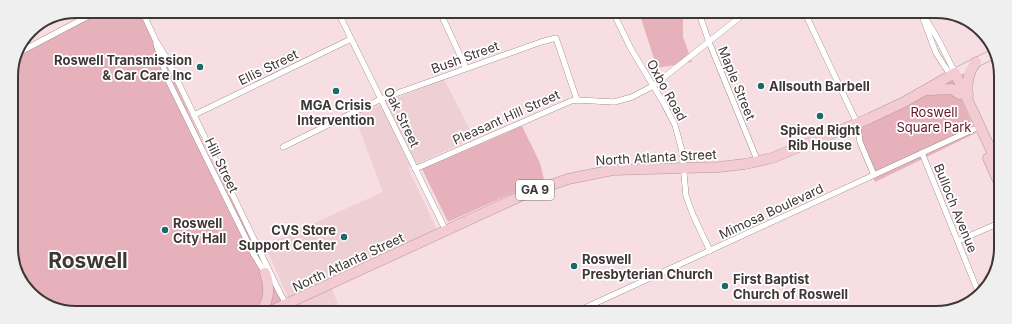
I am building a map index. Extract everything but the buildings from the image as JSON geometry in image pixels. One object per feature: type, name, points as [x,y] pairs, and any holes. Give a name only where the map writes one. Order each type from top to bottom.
[{"type":"highway","points":[[970,106],[967,92],[968,80],[972,67],[976,62]]},
{"type":"highway","name":"North Atlanta Street","points":[[292,306],[446,231],[535,190],[590,173],[613,170],[719,167],[758,162],[784,154],[883,112],[953,75]]},
{"type":"highway","points":[[953,75],[959,94],[974,129],[994,170]]},
{"type":"highway","points":[[953,75],[970,106],[994,156]]},
{"type":"highway","points":[[924,91],[952,89],[959,94]]},
{"type":"highway","points":[[264,306],[269,292],[265,273]]},
{"type":"main road","name":"GA 9","points":[[953,75],[990,55]]},
{"type":"street","points":[[25,50],[85,18]]},
{"type":"street","name":"Hill Street","points":[[145,18],[156,42],[167,78],[254,255],[280,293]]},
{"type":"street","name":"Oak Street","points":[[341,18],[446,231]]},
{"type":"street","points":[[443,18],[466,68]]},
{"type":"street","name":"Oxbo Road","points":[[616,18],[631,49],[672,118],[682,151],[686,196],[692,215],[710,251]]},
{"type":"street","name":"Maple Street","points":[[700,18],[708,42],[758,162]]},
{"type":"street","name":"Pleasant Hill Street","points":[[415,169],[571,101],[614,102],[632,97],[653,86],[739,18]]},
{"type":"street","points":[[807,18],[857,123],[860,142],[874,175]]},
{"type":"street","points":[[923,18],[936,53],[953,75]]},
{"type":"street","name":"Bush Street","points":[[283,147],[381,100],[466,68],[546,40],[556,38],[577,100]]},
{"type":"street","name":"Ellis Street","points":[[194,115],[351,39]]},
{"type":"street","name":"Hill Street","points":[[156,42],[162,50],[287,306]]},
{"type":"street","name":"Mimosa Boulevard","points":[[589,306],[974,129]]},
{"type":"street","name":"Bulloch Avenue","points":[[922,153],[978,288]]},
{"type":"street","points":[[958,241],[994,225]]},
{"type":"shaded area","points":[[444,79],[474,138],[408,168],[437,230],[328,276],[338,306],[292,306],[265,245],[383,192],[354,115]]},
{"type":"green space","points":[[91,18],[145,18],[207,152],[284,300],[271,306],[68,306],[54,302],[35,289],[22,270],[18,248],[18,72],[22,54],[26,48]]},
{"type":"green space","points":[[641,18],[683,18],[683,37],[692,62],[657,68]]},
{"type":"green space","name":"Roswell Square Park","points":[[951,76],[976,133],[875,182],[857,123]]},
{"type":"green space","points":[[522,126],[540,163],[544,179],[448,222],[422,169]]},
{"type":"place","name":"Roswell Transmission & Car Care Inc","points":[[200,67]]},
{"type":"place","name":"Allsouth Barbell","points":[[761,86]]},
{"type":"place","name":"MGA Crisis Intervention","points":[[336,91]]},
{"type":"place","name":"Spiced Right Rib House","points":[[820,116]]},
{"type":"place","name":"Roswell City Hall","points":[[165,230]]},
{"type":"place","name":"CVS Store Support Center","points":[[344,237]]},
{"type":"place","name":"Roswell Presbyterian Church","points":[[574,266]]},
{"type":"place","name":"First Baptist Church of Roswell","points":[[725,286]]},
{"type":"district","name":"Roswell","points":[[88,261]]}]
